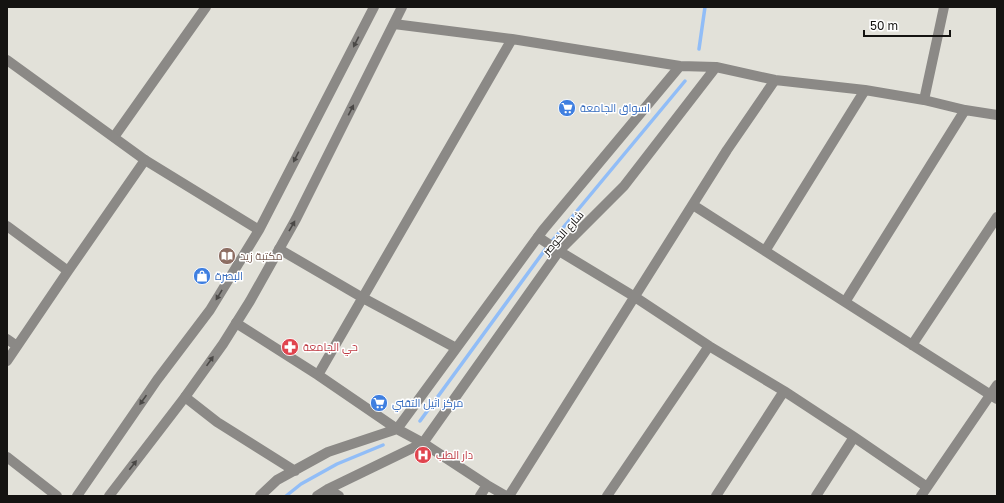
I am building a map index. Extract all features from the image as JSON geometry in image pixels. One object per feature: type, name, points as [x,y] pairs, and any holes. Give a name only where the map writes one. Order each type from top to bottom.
[{"type":"street","points":[[114,137],[206,7]]},
{"type":"street","points":[[77,496],[157,380],[210,310],[259,230],[374,7]]},
{"type":"street","points":[[109,496],[185,397],[223,344],[250,301],[296,219],[402,7]]},
{"type":"street","points":[[924,100],[944,7]]},
{"type":"street","points":[[394,24],[512,39],[680,66],[716,67],[775,80],[865,90],[997,115]]},
{"type":"street","points":[[318,376],[512,39]]},
{"type":"street","points":[[7,60],[146,160],[259,230]]},
{"type":"street","points":[[260,496],[278,480],[328,452],[397,429],[538,237],[680,66]]},
{"type":"street","name":"شارع الخوصر","points":[[423,443],[559,251],[624,186],[716,67]]},
{"type":"street","points":[[509,496],[727,150],[775,80]]},
{"type":"street","points":[[766,251],[865,90]]},
{"type":"street","points":[[844,302],[965,110]]},
{"type":"street","points":[[7,361],[146,160]]},
{"type":"street","points":[[693,205],[994,397]]},
{"type":"street","points":[[912,346],[997,217]]},
{"type":"street","points":[[7,226],[68,271]]},
{"type":"street","points":[[538,237],[635,297],[709,346],[784,391],[927,487]]},
{"type":"street","points":[[279,249],[363,298],[456,348]]},
{"type":"street","points":[[236,323],[397,429],[423,443],[506,496]]},
{"type":"street","points":[[7,339],[17,346]]},
{"type":"street","points":[[607,496],[709,346]]},
{"type":"street","points":[[921,496],[994,397],[997,385]]},
{"type":"street","points":[[716,496],[784,391]]},
{"type":"street","points":[[185,397],[217,422],[295,471]]},
{"type":"street","points":[[816,496],[854,437]]},
{"type":"street","points":[[317,496],[328,489],[423,443]]},
{"type":"street","points":[[7,457],[56,496]]},
{"type":"street","points":[[480,496],[487,485]]},
{"type":"street","points":[[328,489],[339,496]]},
{"type":"waterway","points":[[699,49],[705,7]]},
{"type":"waterway","points":[[420,421],[547,247],[685,81]]},
{"type":"waterway","points":[[286,496],[301,484],[337,464],[383,445]]},
{"type":"place","name":"اسواق الجامعة","points":[[567,108]]},
{"type":"place","name":"مكتبة زيد","points":[[227,256]]},
{"type":"place","name":"البصرة","points":[[202,276]]},
{"type":"place","name":"حي الجامعة","points":[[290,347]]},
{"type":"place","name":"مركز اثيل التقني","points":[[379,403]]},
{"type":"place","name":"دار الطب","points":[[423,455]]}]
